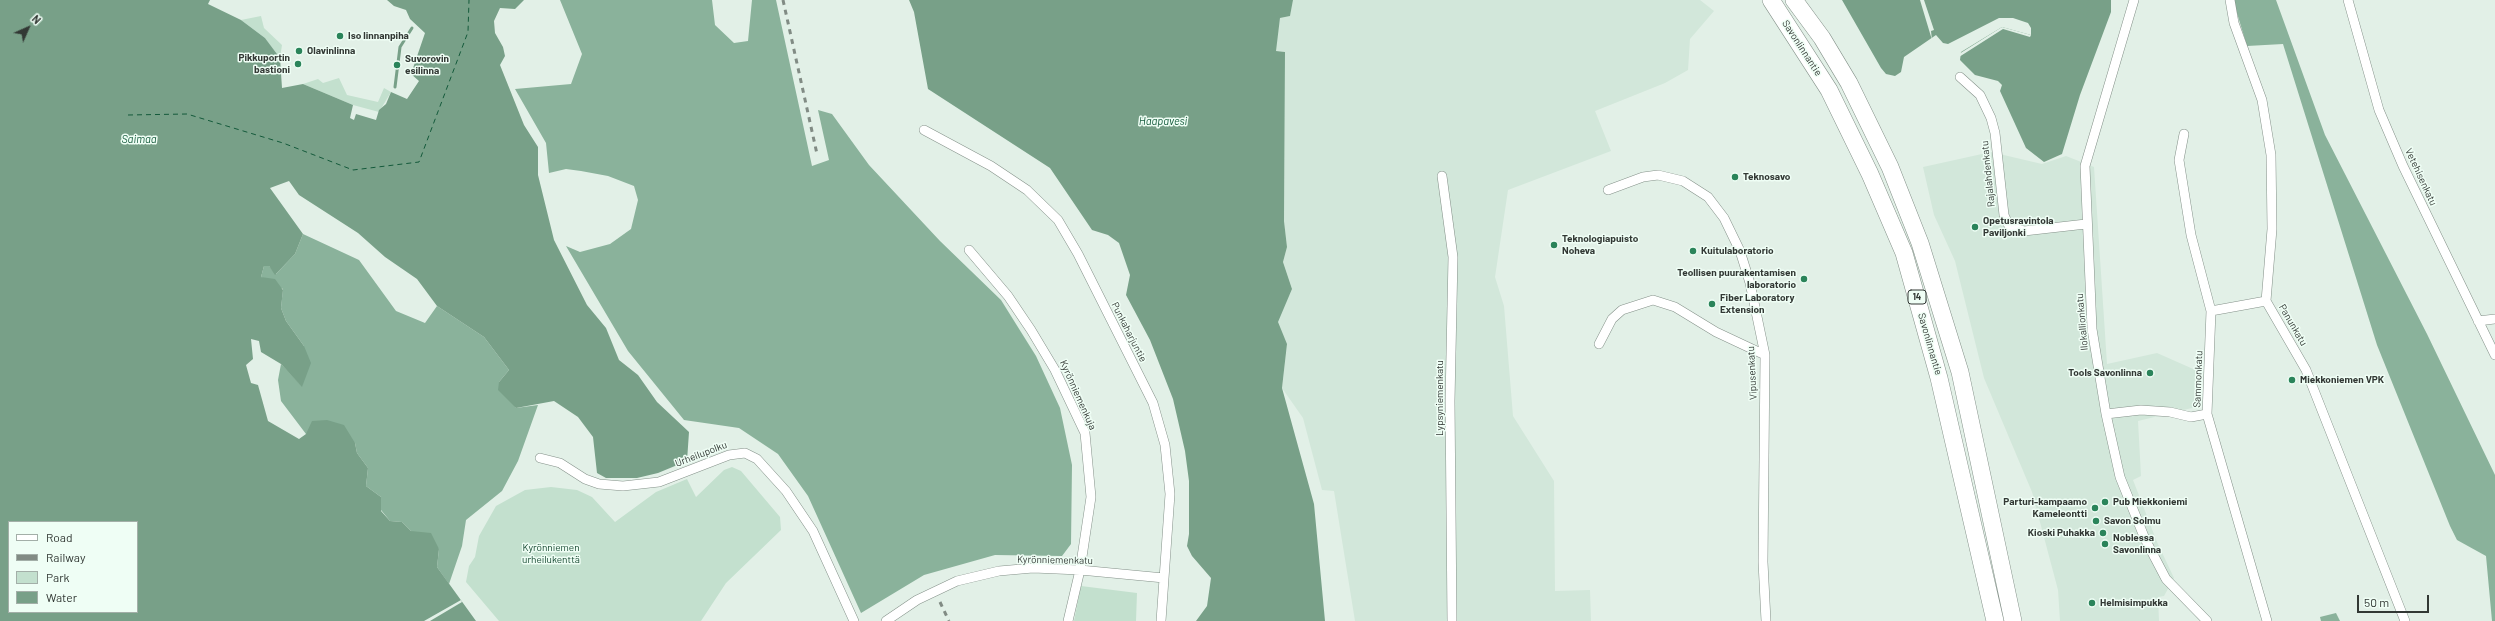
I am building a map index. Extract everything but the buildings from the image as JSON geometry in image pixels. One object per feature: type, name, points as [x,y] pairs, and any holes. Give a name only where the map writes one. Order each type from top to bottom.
[{"type":"highway","name":"Savonlinnantie","points":[[1771,0],[1829,90],[1870,174],[1904,253],[1939,378],[1995,621]]},
{"type":"highway","name":"Savonlinnantie","points":[[1794,0],[1822,38],[1849,83],[1890,167],[1920,242],[1960,372],[2012,621]]},
{"type":"street","name":"Ilokallionkatu","points":[[2134,0],[2085,166],[2086,224],[2092,329],[2106,414],[2120,477],[2155,559],[2175,590],[2207,621]]},
{"type":"street","name":"Vetehisenkatu","points":[[2348,0],[2379,110],[2403,166],[2495,355]]},
{"type":"street","name":"Panunkatu","points":[[2230,1],[2234,23],[2262,100],[2271,155],[2272,229],[2266,301],[2306,370],[2406,621]]},
{"type":"street","name":"Rajalahdenkatu","points":[[1960,77],[1980,95],[1991,118],[1995,133],[2004,216],[2009,226],[2024,231],[2086,224]]},
{"type":"street","name":"Punkaharjuntie","points":[[924,130],[991,166],[1027,190],[1058,220],[1078,254],[1153,403],[1165,445],[1170,494],[1161,621]]},
{"type":"street","name":"Sammonkatu","points":[[2184,134],[2179,160],[2190,235],[2211,311],[2207,414],[2267,621]]},
{"type":"street","name":"Vipusenkatu","points":[[1608,190],[1642,176],[1658,175],[1683,181],[1708,197],[1724,218],[1740,251],[1750,283],[1765,355],[1763,562],[1766,621]]},
{"type":"street","name":"Lypsyniemenkatu","points":[[1442,176],[1453,257],[1450,401],[1452,621]]},
{"type":"street","name":"Kyrönniemenkuja","points":[[969,250],[1008,296],[1031,330],[1055,370],[1085,433],[1091,497],[1080,570],[1068,621]]},
{"type":"street","points":[[1599,344],[1612,320],[1622,310],[1653,300],[1675,308],[1716,332],[1765,355]]},
{"type":"street","points":[[2211,311],[2266,301]]},
{"type":"street","points":[[2478,321],[2495,319]]},
{"type":"street","points":[[2106,414],[2141,410],[2170,412],[2191,417],[2207,414]]},
{"type":"street","name":"Urheilupolku","points":[[540,458],[560,463],[585,480],[599,484],[623,486],[659,482],[729,455],[745,453],[757,459],[786,490],[808,524],[854,621]]},
{"type":"street","name":"Kyrönniemenkatu","points":[[886,621],[916,600],[957,581],[999,571],[1033,568],[1080,570],[1164,578]]},
{"type":"shaded area","points":[[560,0],[712,0],[715,25],[734,43],[748,41],[752,0],[776,0],[812,166],[829,160],[818,110],[832,114],[869,165],[940,241],[1001,300],[1036,356],[1060,408],[1072,465],[1071,544],[1062,556],[995,555],[924,575],[861,613],[808,496],[778,454],[739,428],[684,420],[628,351],[566,246],[580,252],[610,244],[631,229],[638,200],[634,186],[608,176],[581,171],[566,169],[549,173],[546,143],[515,89],[571,84],[582,54]]},
{"type":"shaded area","points":[[1293,0],[1700,0],[1714,11],[1690,39],[1688,70],[1665,83],[1595,111],[1611,151],[1508,190],[1495,277],[1504,306],[1513,416],[1554,481],[1555,591],[1590,590],[1591,621],[1355,621],[1334,491],[1322,490],[1303,418],[1282,388],[1287,345],[1277,322],[1292,289],[1283,262],[1287,247],[1284,221],[1285,52],[1275,51],[1280,18],[1290,16]]},
{"type":"shaded area","points":[[2233,0],[2276,0],[2325,135],[2427,334],[2495,475],[2495,621],[2492,621],[2486,556],[2457,540],[2377,345],[2283,44],[2247,46]]},
{"type":"shaded area","points":[[1991,152],[2042,164],[2066,156],[2094,167],[2107,364],[2157,353],[2200,372],[2200,406],[2138,421],[2141,476],[2133,480],[2157,542],[2174,578],[2164,596],[2158,597],[2159,621],[2060,621],[2058,590],[2032,492],[1984,378],[1955,261],[1934,215],[1923,167]]},
{"type":"shaded area","points":[[303,234],[359,260],[396,311],[425,323],[437,306],[484,337],[509,370],[499,382],[516,408],[538,405],[518,461],[502,491],[466,520],[462,546],[449,584],[437,567],[439,549],[411,531],[402,522],[390,521],[381,510],[381,497],[366,486],[368,468],[357,453],[355,443],[306,434],[281,401],[278,380],[281,364],[302,386],[304,346],[286,321],[281,308],[283,289],[261,277],[264,266],[269,266],[276,274],[295,254]]},
{"type":"shaded area","points":[[2336,613],[2340,621],[2321,621],[2320,617]]},
{"type":"green space","points":[[261,16],[264,28],[282,45],[280,58],[265,38],[241,20]]},
{"type":"green space","points":[[339,78],[347,95],[378,102],[384,88],[391,92],[379,112],[353,105],[303,84],[318,79],[323,83]]},
{"type":"green space","name":"Kyrönniemen urheilukenttä","points":[[732,467],[741,471],[780,517],[781,530],[726,583],[701,621],[499,621],[466,582],[469,566],[475,557],[479,536],[496,506],[525,490],[551,487],[577,490],[592,497],[615,522],[656,492],[687,479],[696,497],[724,470]]},
{"type":"green space","points":[[1081,586],[1137,593],[1136,621],[1074,621]]},
{"type":"water","name":"Saimaa","points":[[0,0],[210,0],[208,4],[241,20],[265,38],[280,58],[282,88],[303,84],[353,105],[350,118],[354,120],[356,114],[376,120],[379,110],[386,104],[391,92],[407,99],[419,81],[411,74],[425,33],[410,19],[406,10],[394,6],[387,0],[524,0],[515,9],[500,8],[494,21],[495,33],[503,47],[505,56],[500,65],[524,125],[538,147],[538,175],[554,240],[587,305],[606,328],[619,360],[638,375],[657,402],[689,432],[687,461],[658,473],[637,478],[606,478],[597,473],[593,437],[578,417],[554,401],[516,408],[498,390],[499,382],[509,370],[484,337],[437,306],[417,279],[385,257],[358,233],[299,195],[289,181],[270,188],[303,234],[295,254],[275,275],[269,266],[264,266],[261,277],[275,279],[283,290],[281,308],[286,321],[304,346],[311,363],[302,387],[281,364],[261,352],[259,341],[251,339],[253,359],[246,365],[251,383],[258,385],[268,421],[299,439],[306,434],[312,421],[327,420],[344,425],[355,443],[357,453],[368,468],[366,486],[381,497],[381,511],[390,521],[402,522],[411,531],[431,533],[439,549],[437,567],[476,621],[0,621]]},
{"type":"water","name":"Haapavesi","points":[[909,0],[1293,0],[1290,16],[1280,18],[1276,51],[1285,52],[1284,221],[1287,247],[1283,262],[1292,289],[1278,322],[1287,344],[1282,388],[1314,504],[1325,621],[1196,621],[1207,606],[1211,578],[1192,556],[1187,546],[1189,534],[1189,481],[1185,451],[1173,399],[1150,340],[1126,295],[1130,275],[1119,243],[1108,235],[1092,230],[1050,168],[928,89],[914,12]]},
{"type":"water","points":[[1842,0],[2111,0],[2111,12],[2080,95],[2062,154],[2044,162],[2026,148],[2000,91],[2002,85],[1998,81],[1975,75],[1960,60],[1961,52],[2002,27],[2031,35],[2031,28],[2028,23],[2013,18],[1999,18],[1948,44],[1943,43],[1936,35],[1904,57],[1901,72],[1895,76],[1886,74],[1881,68]]},
{"type":"pier","points":[[1920,0],[1924,0],[1934,30],[1931,31],[1932,40]]},
{"type":"pier","points":[[2002,27],[2031,35],[2030,37],[2003,29],[1959,57],[1959,54]]},
{"type":"pier","points":[[461,600],[462,602],[430,621],[424,621]]},
{"type":"waterway","points":[[395,87],[400,47],[412,28]]},
{"type":"ferry route","points":[[128,115],[187,114],[283,143],[353,170],[419,162],[468,32],[469,0]]},
{"type":"railway","points":[[783,0],[817,154]]},
{"type":"railway","points":[[940,602],[949,621]]},
{"type":"place","name":"Iso linnanpiha","points":[[340,36]]},
{"type":"place","name":"Olavinlinna","points":[[299,51]]},
{"type":"place","name":"Pikkuportin bastioni","points":[[298,64]]},
{"type":"place","name":"Suvorovin esilinna","points":[[397,65]]},
{"type":"place","name":"Teknosavo","points":[[1735,177]]},
{"type":"place","name":"Opetusravintola Paviljonki","points":[[1975,227]]},
{"type":"place","name":"Teknologiapuisto Noheva","points":[[1554,245]]},
{"type":"place","name":"Kuitulaboratorio","points":[[1693,251]]},
{"type":"place","name":"Teollisen puurakentamisen laboratorio","points":[[1804,279]]},
{"type":"place","name":"Fiber Laboratory Extension","points":[[1712,304]]},
{"type":"place","name":"Tools Savonlinna","points":[[2150,373]]},
{"type":"place","name":"Miekkoniemen VPK","points":[[2292,380]]},
{"type":"place","name":"Pub Miekkoniemi","points":[[2105,502]]},
{"type":"place","name":"Parturi-kampaamo Kameleontti","points":[[2095,508]]},
{"type":"place","name":"Savon Solmu","points":[[2096,521]]},
{"type":"place","name":"Kioski Puhakka","points":[[2103,533]]},
{"type":"place","name":"Noblessa Savonlinna","points":[[2105,544]]},
{"type":"place","name":"Helmisimpukka","points":[[2092,603]]}]
